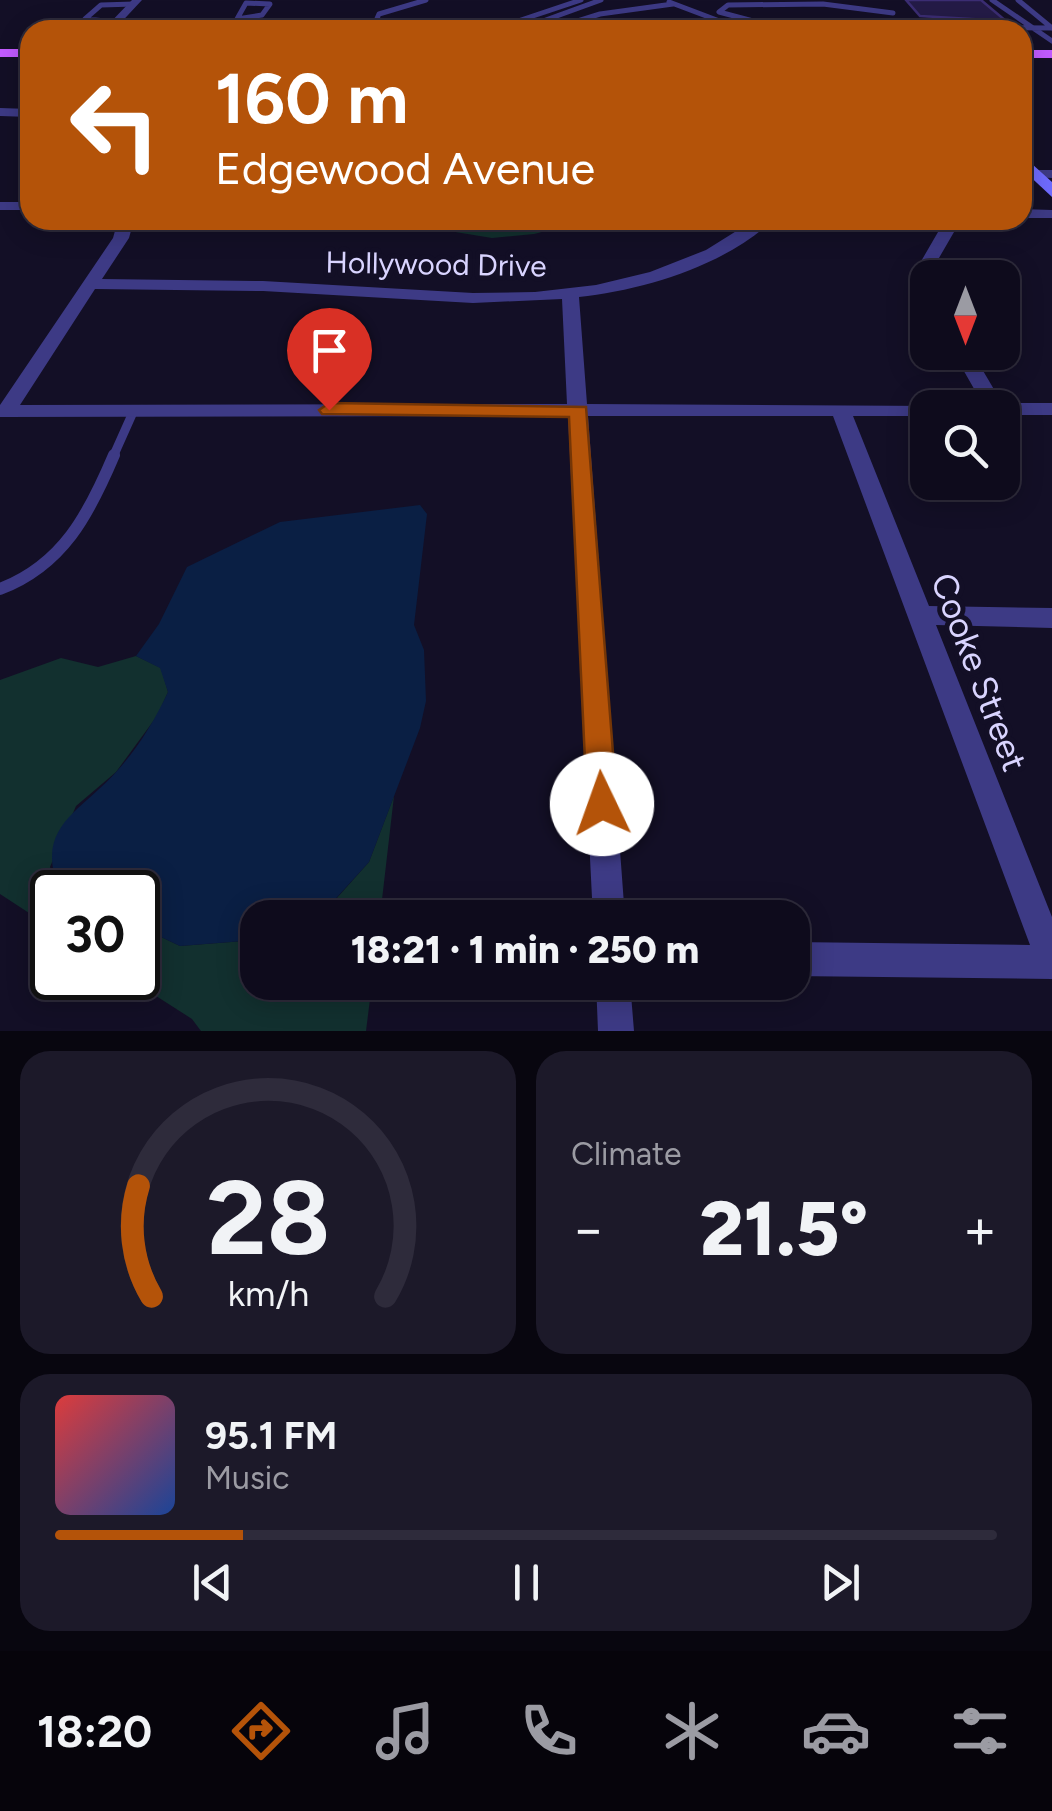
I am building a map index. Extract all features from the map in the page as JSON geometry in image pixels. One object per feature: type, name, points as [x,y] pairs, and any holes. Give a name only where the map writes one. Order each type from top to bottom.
[{"type":"street","points":[[118,20],[136,2]]},
{"type":"street","points":[[1044,174],[1052,192]]},
{"type":"street","points":[[3,411],[123,230]]},
{"type":"street","name":"Hollywood Drive","points":[[90,284],[255,286],[461,298],[570,293],[662,275],[749,230]]},
{"type":"street","points":[[930,260],[947,230]]},
{"type":"street","points":[[570,293],[608,900]]},
{"type":"street","points":[[1020,410],[1052,409]]},
{"type":"street","name":"Cooke Street","points":[[841,410],[1052,960]]},
{"type":"street","points":[[3,411],[910,410]]},
{"type":"street","points":[[919,615],[1052,618]]},
{"type":"street","points":[[810,959],[1052,960]]},
{"type":"street","points":[[614,1000],[616,1031]]},
{"type":"lane","points":[[376,20],[379,14],[426,0]]},
{"type":"lane","points":[[521,20],[581,0]]},
{"type":"lane","points":[[548,20],[601,0]]},
{"type":"lane","points":[[663,0],[719,20]]},
{"type":"lane","points":[[883,0],[898,20]]},
{"type":"lane","points":[[992,0],[1022,20]]},
{"type":"lane","points":[[1018,0],[1051,28]]},
{"type":"lane","points":[[84,20],[100,5],[136,2]]},
{"type":"lane","points":[[246,3],[270,4],[262,15],[236,19],[246,3]]},
{"type":"lane","points":[[582,20],[673,4]]},
{"type":"lane","points":[[881,20],[858,13],[823,4],[728,5],[720,12],[749,20],[858,13],[893,13]]},
{"type":"lane","points":[[1034,28],[1051,28]]},
{"type":"lane","points":[[1034,28],[1052,41]]},
{"type":"lane","points":[[0,589],[44,570],[65,551],[134,410]]},
{"type":"green space","points":[[443,230],[550,230],[534,234],[492,238]]},
{"type":"green space","points":[[136,656],[161,668],[168,692],[157,716],[116,772],[76,806],[51,870],[30,870],[30,914],[0,894],[0,680],[61,658],[98,667]]},
{"type":"green space","points":[[394,796],[382,900],[335,900],[369,862]]},
{"type":"green space","points":[[160,936],[180,946],[240,941],[240,1000],[370,1000],[366,1031],[201,1031],[192,1019],[160,998]]},
{"type":"water","points":[[420,505],[427,514],[414,625],[424,650],[426,701],[420,728],[369,862],[334,900],[240,900],[240,941],[180,946],[160,936],[160,870],[53,870],[52,851],[64,822],[132,753],[168,692],[160,668],[136,656],[159,624],[187,567],[280,522]]},
{"type":"building","points":[[906,0],[981,0],[1005,20],[989,20],[920,16]]},
{"type":"route","points":[[329,410],[579,412],[602,804]]}]
